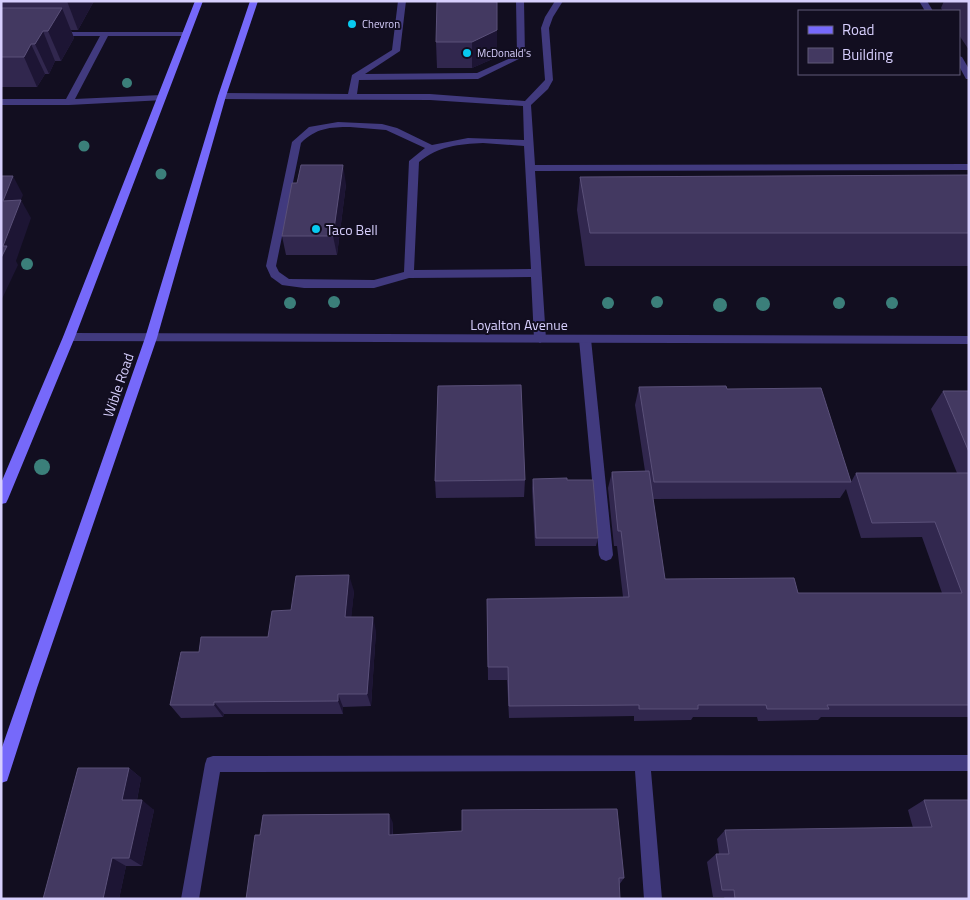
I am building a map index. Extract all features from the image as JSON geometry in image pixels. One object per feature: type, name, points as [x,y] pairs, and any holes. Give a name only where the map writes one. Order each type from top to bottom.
[{"type":"street","points":[[1,500],[69,337],[199,1]]},
{"type":"street","name":"Wible Road","points":[[1,775],[32,679],[150,338],[222,96],[254,1]]},
{"type":"street","points":[[352,97],[355,77],[396,51],[402,1]]},
{"type":"street","points":[[355,77],[478,76],[521,56],[520,1]]},
{"type":"street","points":[[222,96],[430,97],[527,104],[545,87],[549,80],[545,28],[549,17],[559,1]]},
{"type":"street","points":[[116,34],[121,24]]},
{"type":"street","points":[[48,34],[186,34]]},
{"type":"street","points":[[69,102],[105,34]]},
{"type":"street","points":[[960,62],[969,77]]},
{"type":"street","points":[[1,102],[69,102],[161,98]]},
{"type":"street","points":[[527,104],[540,339]]},
{"type":"street","points":[[431,148],[387,128],[369,125],[313,128],[304,134],[298,142],[271,266],[275,274],[286,282],[304,284],[374,284],[409,274],[536,273]]},
{"type":"street","points":[[409,274],[414,161],[423,151],[440,144],[460,142],[528,143]]},
{"type":"street","points":[[530,168],[969,167]]},
{"type":"street","name":"Loyalton Avenue","points":[[69,337],[969,340]]},
{"type":"street","points":[[585,339],[606,555]]},
{"type":"street","points":[[190,899],[213,764],[969,763]]},
{"type":"street","points":[[642,764],[653,899]]},
{"type":"building","points":[[437,1],[497,2],[497,30],[472,42],[436,42]]},
{"type":"building","points":[[1,8],[62,8],[48,31],[43,31],[35,44],[31,44],[24,57],[1,57]]},
{"type":"building","name":"Taco Bell","points":[[301,165],[343,165],[333,236],[282,236],[292,183],[297,183]]},
{"type":"building","points":[[969,175],[969,233],[590,233],[580,177]]},
{"type":"building","points":[[1,176],[13,176],[3,201],[21,200],[3,246],[7,246],[1,258]]},
{"type":"building","points":[[521,385],[525,480],[435,481],[438,386]]},
{"type":"building","points":[[726,386],[727,389],[821,388],[851,482],[654,482],[639,387]]},
{"type":"building","points":[[943,391],[969,391],[969,452]]},
{"type":"building","points":[[649,471],[665,579],[794,578],[798,593],[962,593],[935,522],[872,523],[856,473],[969,473],[969,705],[827,705],[829,709],[767,709],[766,705],[698,705],[698,709],[639,709],[639,705],[509,706],[508,667],[488,667],[487,599],[629,597],[621,531],[618,531],[612,472]]},
{"type":"building","points":[[567,478],[567,480],[593,480],[598,538],[536,538],[533,479]]},
{"type":"building","points":[[349,575],[345,617],[373,617],[367,694],[338,694],[338,701],[214,702],[214,705],[170,705],[181,652],[199,652],[201,637],[268,637],[272,611],[291,610],[296,576]]},
{"type":"building","points":[[78,768],[129,768],[122,800],[142,800],[129,858],[112,858],[103,899],[43,899]]},
{"type":"building","points":[[924,800],[969,800],[969,899],[735,899],[734,890],[722,890],[716,854],[729,854],[725,830],[932,827]]},
{"type":"building","points":[[617,809],[624,878],[619,878],[620,899],[246,899],[255,835],[260,835],[263,815],[389,814],[389,835],[462,831],[462,810]]},
{"type":"place","name":"Chevron","points":[[352,24]]},
{"type":"place","name":"McDonald's","points":[[467,53]]},
{"type":"place","name":"Taco Bell","points":[[316,229]]}]
